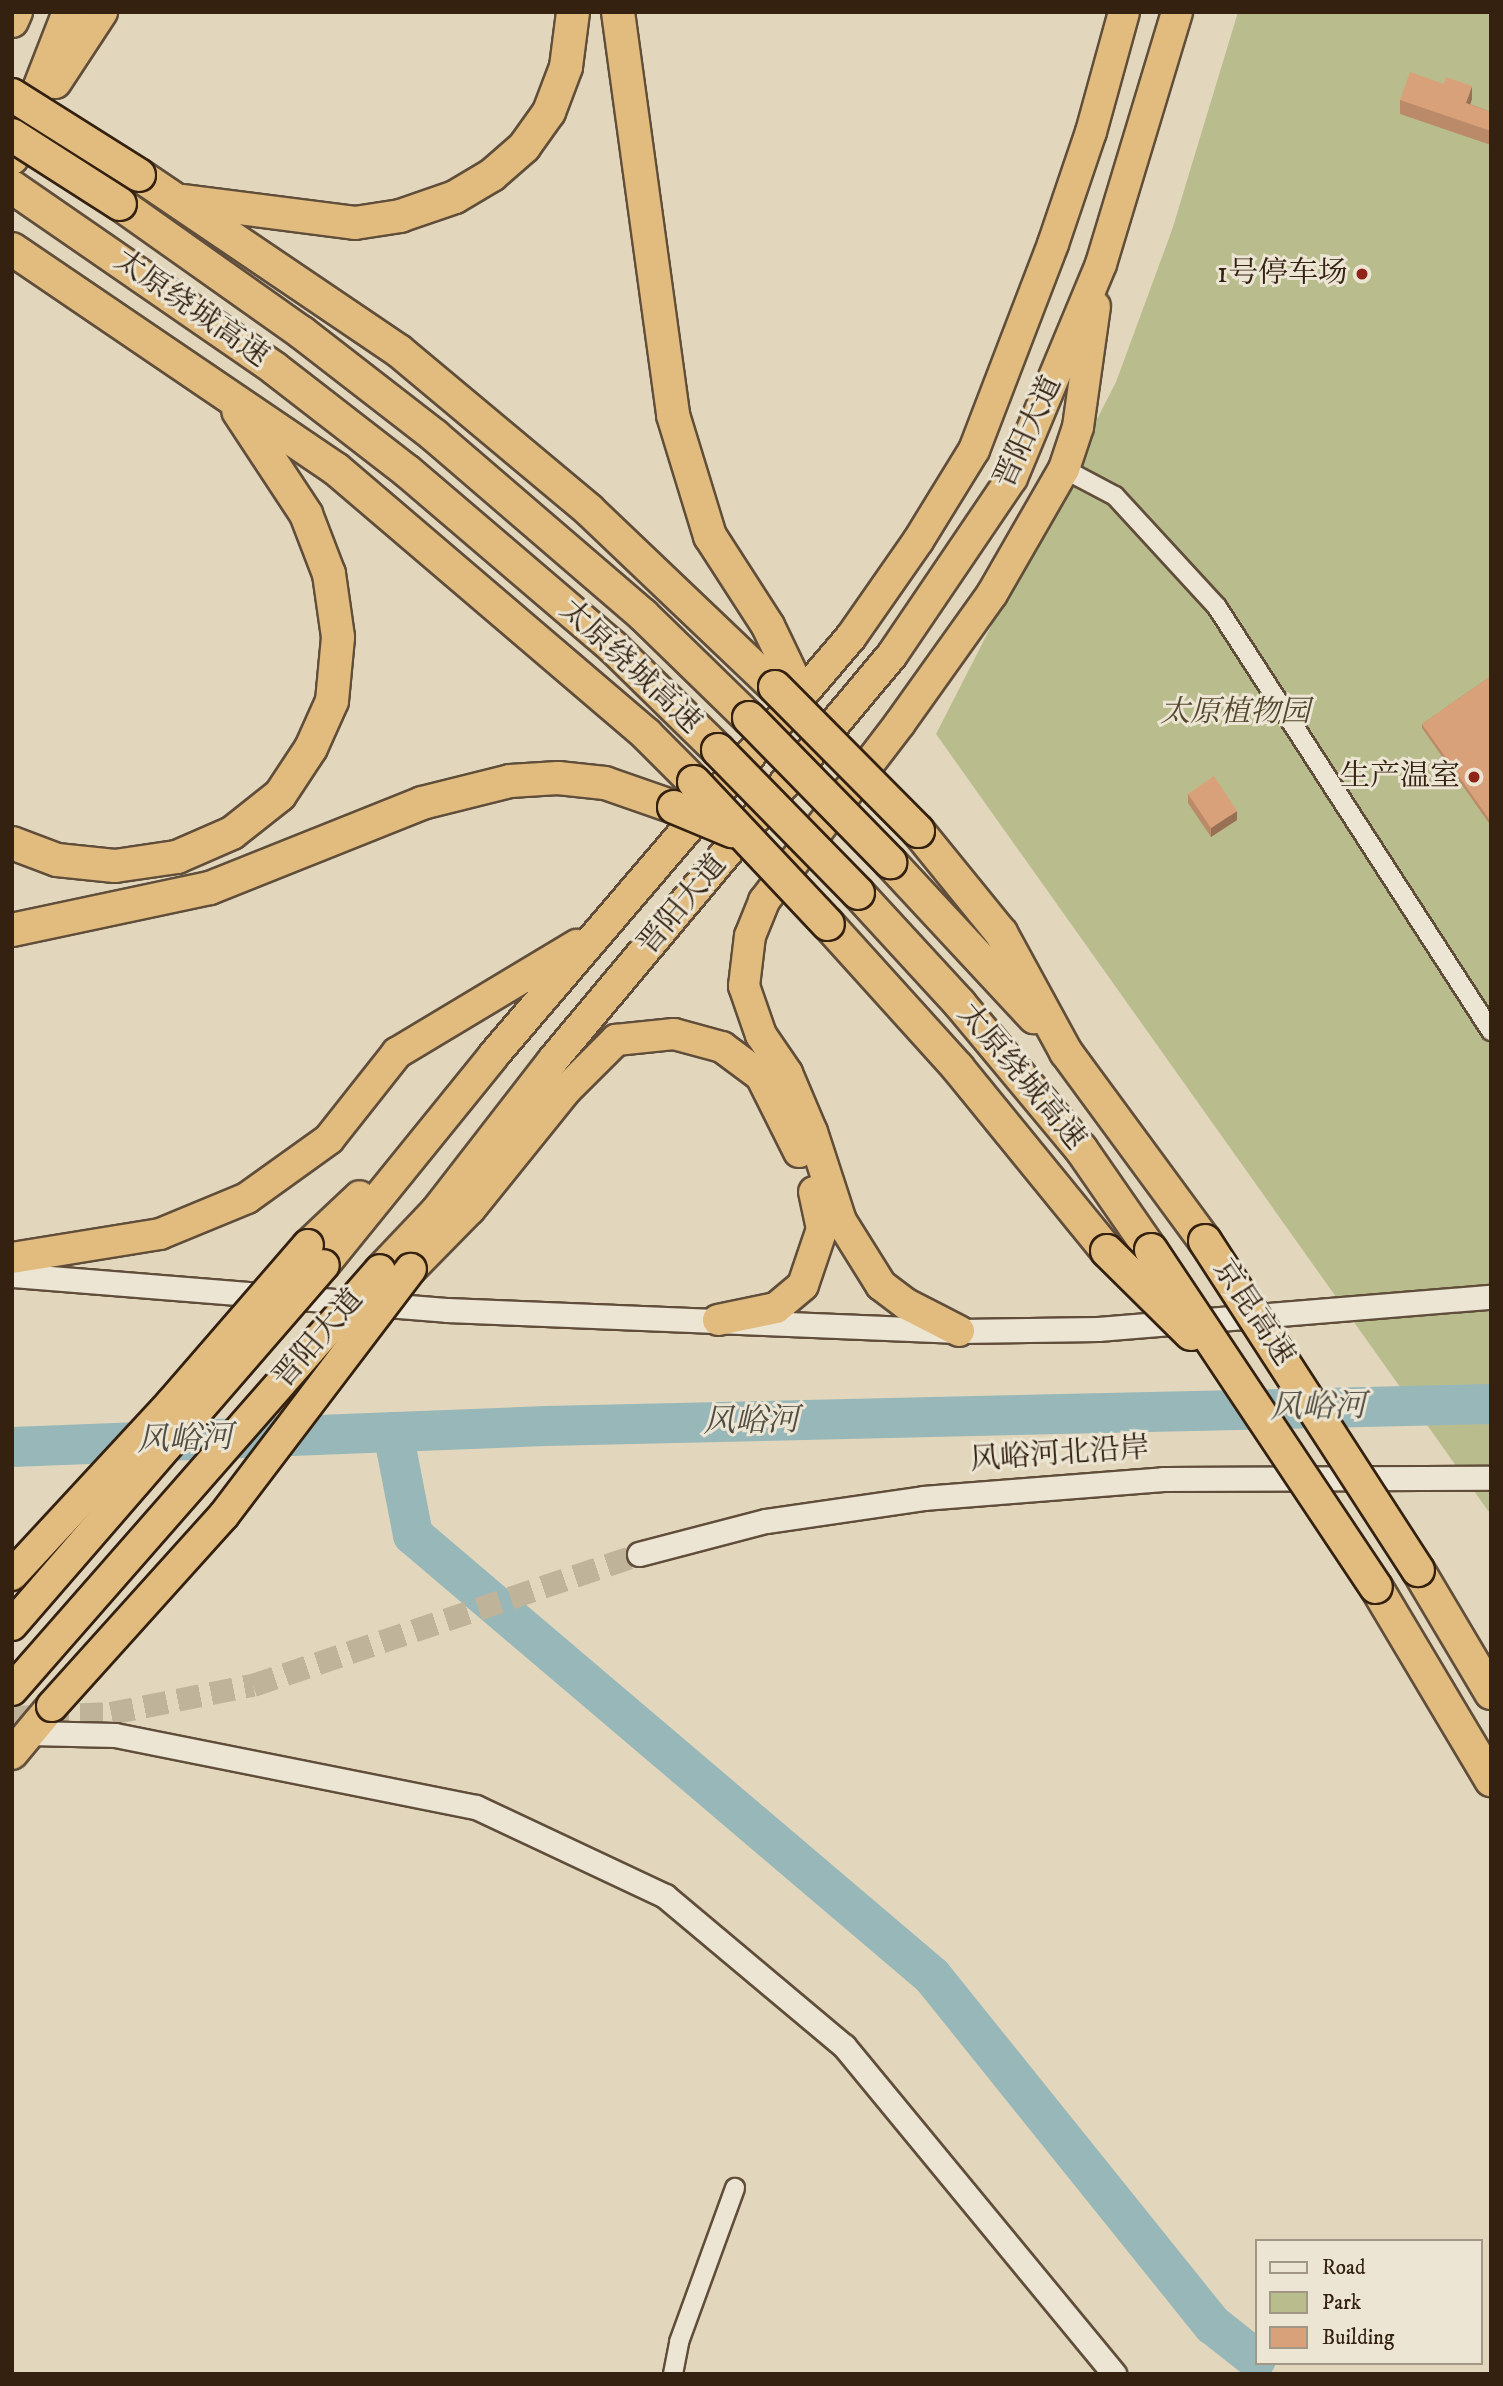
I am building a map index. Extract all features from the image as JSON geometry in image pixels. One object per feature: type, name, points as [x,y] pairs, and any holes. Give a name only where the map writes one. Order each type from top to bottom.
[{"type":"highway","points":[[12,21],[16,12]]},
{"type":"highway","points":[[16,141],[69,12]]},
{"type":"highway","points":[[16,141],[101,12]]},
{"type":"highway","points":[[180,201],[355,223],[400,216],[455,197],[492,175],[524,147],[549,112],[566,67],[573,12]]},
{"type":"highway","points":[[618,12],[673,415],[710,536],[768,626],[782,680]]},
{"type":"highway","name":"晋阳大道","points":[[12,1625],[316,1255],[435,1128],[851,637],[918,541],[974,450],[1053,244],[1091,132],[1124,12]]},
{"type":"highway","name":"晋阳大道","points":[[12,1690],[380,1270],[436,1211],[562,1049],[892,655],[1013,478],[1101,264],[1177,12]]},
{"type":"highway","points":[[12,95],[180,201],[421,370],[589,510],[782,680],[816,724],[918,831],[1001,933],[1066,1052]]},
{"type":"highway","name":"太原绕城高速","points":[[16,141],[120,204],[301,332],[435,436],[643,615],[749,718],[890,862],[1066,1052]]},
{"type":"highway","name":"太原绕城高速","points":[[12,187],[96,241],[274,368],[407,471],[613,647],[859,893],[961,1004],[1082,1149],[1235,1377]]},
{"type":"highway","points":[[12,249],[84,295],[336,469],[432,547],[647,735],[694,782],[736,832],[828,924],[967,1078],[1107,1251],[1235,1377]]},
{"type":"highway","points":[[959,1331],[906,1304],[881,1285],[862,1260],[841,1222],[787,1073],[761,1035],[744,986],[750,936],[764,901],[900,723],[985,604],[1064,469],[1078,427],[1101,264]]},
{"type":"highway","points":[[12,843],[69,862],[115,866],[177,858],[232,834],[280,795],[312,748],[333,688],[338,637],[329,574],[306,514],[227,396]]},
{"type":"highway","points":[[12,930],[210,888],[422,803],[510,781],[558,778],[605,783],[736,832]]},
{"type":"highway","points":[[12,1258],[160,1234],[247,1198],[329,1139],[397,1053],[602,931]]},
{"type":"highway","points":[[21,1744],[224,1515],[411,1269],[470,1209],[566,1090],[616,1040],[674,1034],[722,1047],[761,1076],[808,1173],[822,1229],[803,1285],[776,1308],[718,1320]]},
{"type":"highway","name":"京昆高速","points":[[1066,1052],[1205,1241],[1418,1570],[1491,1693]]},
{"type":"highway","points":[[411,1269],[436,1211]]},
{"type":"highway","points":[[12,1575],[171,1404],[316,1255]]},
{"type":"highway","name":"京昆高速","points":[[1235,1377],[1376,1587],[1491,1780]]},
{"type":"street","points":[[1064,469],[1115,496],[1217,607],[1491,1031]]},
{"type":"street","points":[[12,1275],[447,1310],[959,1331],[1098,1329],[1491,1297]]},
{"type":"street","name":"风峪河北沿岸","points":[[639,1553],[766,1521],[923,1498],[1163,1479],[1491,1478]]},
{"type":"street","points":[[21,1744],[116,1735],[477,1807],[665,1896],[844,2046],[1114,2374]]},
{"type":"street","points":[[673,2374],[679,2342],[735,2188]]},
{"type":"green space","name":"太原植物园","points":[[1238,12],[1491,12],[1491,1515],[936,734],[1116,382],[1172,230]]},
{"type":"building","points":[[1410,72],[1444,84],[1446,77],[1472,86],[1466,103],[1491,112],[1491,131],[1400,100]]},
{"type":"building","name":"生产温室","points":[[1491,676],[1491,822],[1422,724]]},
{"type":"building","points":[[1214,776],[1237,811],[1211,828],[1188,794]]},
{"type":"waterway","name":"风峪河","points":[[12,1447],[546,1426],[1491,1404]]},
{"type":"waterway","points":[[393,1432],[413,1535],[932,1976],[1213,2325],[1254,2357]]},
{"type":"tunnel","points":[[12,1717],[111,1713],[253,1685],[639,1554]]},
{"type":"place","name":"1号停车场","points":[[1362,274]]},
{"type":"place","name":"生产温室","points":[[1474,777]]}]
